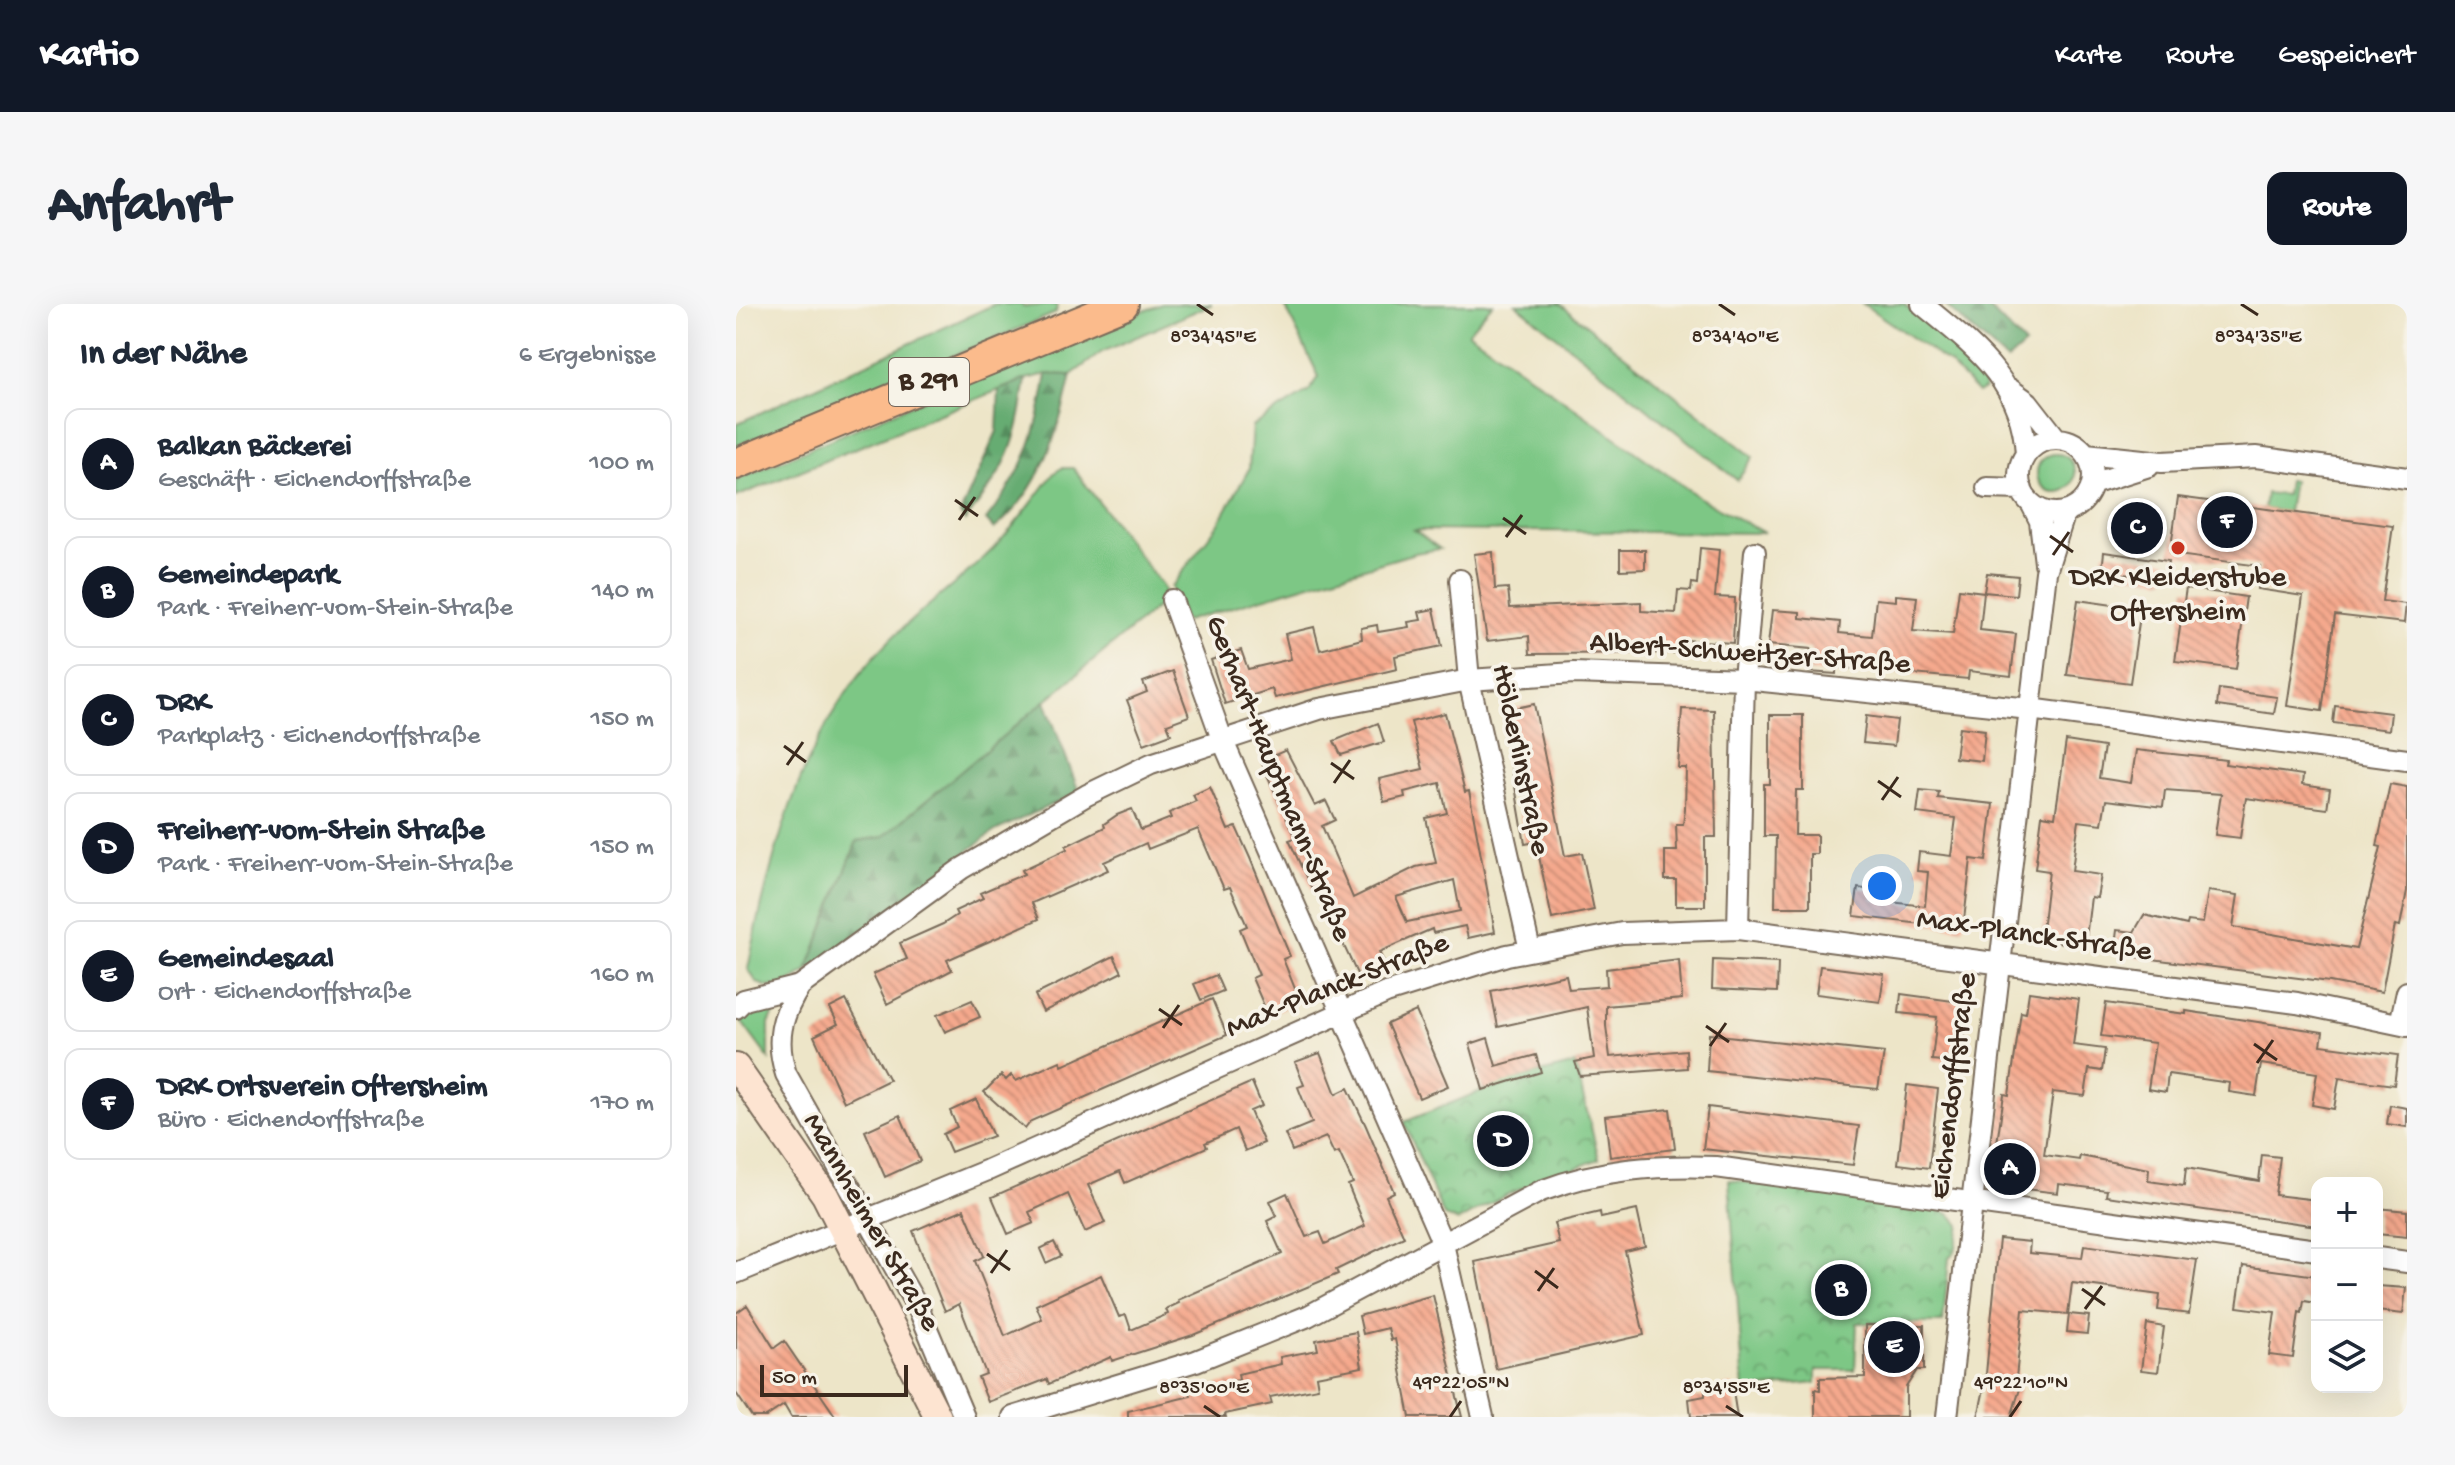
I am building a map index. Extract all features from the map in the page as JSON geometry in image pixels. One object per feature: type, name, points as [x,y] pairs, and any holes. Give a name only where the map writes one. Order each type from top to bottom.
[{"type":"main road","name":"B 291","points":[[736,464],[1123,304]]},
{"type":"street","name":"Eichendorffstraße","points":[[1922,304],[1986,360],[2009,388],[2028,402],[2056,438]]},
{"type":"street","name":"Eichendorffstraße","points":[[2009,388],[2025,433],[2025,480],[2040,521],[2046,572]]},
{"type":"street","points":[[2056,438],[2078,445],[2086,454],[2093,471],[2092,484],[2084,501],[2065,512],[2053,513],[2025,480],[2035,445],[2056,438]]},
{"type":"street","points":[[2086,454],[2162,462],[2256,457],[2407,478]]},
{"type":"street","points":[[2092,484],[2162,462]]},
{"type":"street","points":[[1988,488],[2025,480]]},
{"type":"street","name":"Eichendorffstraße","points":[[1947,1417],[2046,572],[2065,512]]},
{"type":"street","points":[[1738,929],[1744,679],[1755,552]]},
{"type":"street","name":"Hölderlinstraße","points":[[1460,580],[1469,680],[1530,950]]},
{"type":"street","name":"Gerhart-Hauptmann-Straße","points":[[1172,600],[1222,739],[1443,1244],[1483,1417]]},
{"type":"street","name":"Albert-Schweitzer-Straße","points":[[736,1008],[744,1000],[800,986],[844,957],[926,892],[1087,795],[1151,764],[1319,709],[1469,680],[1574,673],[1744,679],[2030,709],[2407,760]]},
{"type":"street","name":"Max-Planck-Straße","points":[[736,1273],[988,1170],[1342,1013],[1435,976],[1530,950],[1622,933],[1738,929],[2297,1003],[2404,1025]]},
{"type":"street","points":[[800,986],[788,1006],[780,1030],[786,1074],[920,1312],[964,1417]]},
{"type":"street","points":[[2404,1025],[2407,992]]},
{"type":"street","name":"Mannheimer Straße","points":[[736,1067],[806,1165],[843,1229],[938,1417]]},
{"type":"street","points":[[1013,1417],[1115,1388],[1266,1333],[1308,1316],[1541,1191],[1579,1178],[1629,1168],[1716,1167],[2311,1249]]},
{"type":"street","points":[[2383,1259],[2407,1262]]},
{"type":"green space","points":[[995,304],[1022,304],[1023,307],[1057,304],[1056,313],[736,446],[736,424]]},
{"type":"green space","points":[[1162,304],[1212,304],[1102,352],[1071,375],[1047,374],[1026,379],[736,497],[736,480],[1051,345]]},
{"type":"green space","points":[[1284,304],[1493,304],[1468,332],[1700,498],[1764,533],[1414,530],[1440,549],[1415,553],[1185,621],[1171,587],[1219,523],[1249,469],[1252,426],[1309,391],[1319,377]]},
{"type":"green space","points":[[1516,304],[1560,304],[1753,457],[1737,480]]},
{"type":"green space","points":[[1863,304],[1904,304],[1981,371],[1984,389],[1978,393],[1950,364]]},
{"type":"green space","points":[[1944,304],[1985,304],[2025,345],[2007,361]]},
{"type":"green space","points":[[1047,374],[1071,375],[1054,438],[1024,497],[994,529],[986,520],[1011,485],[1028,452]]},
{"type":"green space","points":[[1026,379],[1018,424],[1008,456],[965,521],[960,514],[997,431],[999,390]]},
{"type":"green space","points":[[2056,454],[2070,459],[2075,473],[2070,487],[2056,492],[2042,487],[2037,473],[2042,459]]},
{"type":"green space","points":[[1062,468],[1073,468],[1162,586],[1167,599],[883,837],[857,841],[807,971],[785,985],[768,987],[757,983],[748,969],[780,836],[813,750],[835,710],[861,672],[892,638],[993,549],[1054,473]]},
{"type":"green space","points":[[2288,480],[2293,480],[2288,512],[2264,509],[2266,493],[2286,495]]},
{"type":"green space","points":[[1045,701],[1079,792],[995,831],[807,971],[857,841],[883,837]]},
{"type":"green space","points":[[778,1004],[769,1024],[769,1059],[740,1020],[753,1009]]},
{"type":"green space","points":[[1575,1064],[1599,1159],[1508,1194],[1458,1221],[1444,1216],[1404,1122],[1501,1083]]},
{"type":"green space","points":[[1729,1180],[1938,1209],[1951,1215],[1960,1225],[1955,1252],[1949,1258],[1943,1323],[1857,1323],[1855,1370],[1816,1370],[1816,1383],[1744,1390]]},
{"type":"building","points":[[2178,497],[2393,526],[2382,601],[2406,604],[2404,623],[2335,615],[2322,711],[2287,706],[2303,596],[2257,589],[2260,566],[2170,554]]},
{"type":"building","points":[[1700,548],[1719,550],[1715,597],[1735,598],[1733,643],[1685,640],[1684,653],[1530,654],[1529,636],[1487,641],[1474,554],[1493,552],[1495,589],[1508,588],[1510,608],[1641,602],[1641,611],[1676,613],[1678,590],[1691,591],[1692,583],[1697,584]]},
{"type":"building","points":[[1620,550],[1645,550],[1645,569],[1620,570]]},
{"type":"building","points":[[2104,552],[2168,561],[2165,580],[2102,571]]},
{"type":"building","points":[[1987,573],[2018,576],[2016,595],[1984,592]]},
{"type":"building","points":[[2186,588],[2246,597],[2236,669],[2175,661]]},
{"type":"building","points":[[1959,589],[1984,592],[1980,630],[2016,634],[2011,676],[1969,671],[1968,679],[1836,667],[1836,674],[1809,672],[1811,649],[1768,645],[1772,610],[1800,612],[1800,618],[1840,622],[1839,633],[1872,636],[1876,599],[1896,601],[1896,595],[1917,597],[1913,631],[1953,634]]},
{"type":"building","points":[[2078,600],[2141,609],[2130,683],[2067,675]]},
{"type":"building","points":[[1434,609],[1442,646],[1395,656],[1397,669],[1275,698],[1272,689],[1225,704],[1211,660],[1241,650],[1248,669],[1291,659],[1285,634],[1314,627],[1320,650],[1362,639],[1361,628],[1377,625],[1378,632],[1409,627],[1408,622],[1421,620],[1419,612]]},
{"type":"building","points":[[1173,671],[1189,716],[1167,724],[1171,734],[1144,744],[1127,700],[1147,692],[1143,682]]},
{"type":"building","points":[[2219,689],[2277,697],[2274,714],[2217,706]]},
{"type":"building","points":[[1534,704],[1565,856],[1582,853],[1594,910],[1552,919],[1536,842],[1525,844],[1502,711]]},
{"type":"building","points":[[2335,706],[2391,713],[2389,730],[2333,723]]},
{"type":"building","points":[[1682,709],[1714,710],[1716,837],[1705,837],[1705,906],[1676,906],[1676,880],[1665,880],[1665,851],[1677,851],[1676,824],[1683,824],[1685,809],[1686,768],[1678,768]]},
{"type":"building","points":[[1445,713],[1465,792],[1469,791],[1495,932],[1468,938],[1465,926],[1433,933],[1432,929],[1379,952],[1385,964],[1358,976],[1318,890],[1313,892],[1289,840],[1295,838],[1261,761],[1286,750],[1315,806],[1326,801],[1335,820],[1322,826],[1353,898],[1416,867],[1436,863],[1426,818],[1447,813],[1440,783],[1404,792],[1405,797],[1384,802],[1379,779],[1423,769],[1411,722]],"holes":[[[1454,880],[1460,911],[1407,922],[1396,897]]]},
{"type":"building","points":[[1770,715],[1803,715],[1803,790],[1796,790],[1795,835],[1817,835],[1817,854],[1810,854],[1810,907],[1775,907],[1776,836],[1764,836],[1764,784],[1770,784]]},
{"type":"building","points":[[1866,716],[1897,720],[1894,746],[1863,743]]},
{"type":"building","points":[[1378,723],[1384,742],[1341,755],[1334,741]]},
{"type":"building","points":[[1959,727],[1985,730],[1982,761],[1955,758]]},
{"type":"building","points":[[2066,741],[2104,747],[2099,778],[2131,783],[2136,750],[2226,760],[2225,764],[2303,775],[2302,785],[2330,789],[2327,809],[2246,798],[2240,838],[2215,835],[2221,794],[2165,790],[2163,807],[2106,800],[2102,824],[2079,821],[2075,847],[2072,871],[2101,875],[2097,898],[2091,897],[2085,946],[2041,940],[2049,871],[2035,869],[2042,815],[2055,817]]},
{"type":"building","points":[[2390,784],[2407,787],[2407,891],[2400,926],[2395,925],[2382,992],[2330,982],[2136,957],[2137,949],[2115,946],[2117,930],[2134,932],[2144,915],[2187,925],[2188,921],[2203,923],[2208,891],[2238,895],[2233,927],[2356,949],[2381,847],[2377,846]]},
{"type":"building","points":[[1210,787],[1228,830],[1236,827],[1250,858],[1290,956],[1283,959],[1300,1001],[1268,1015],[1252,978],[1259,975],[1240,929],[1247,926],[1230,887],[1224,889],[1198,829],[1148,849],[1146,843],[1104,862],[1108,870],[1032,903],[1039,919],[947,960],[952,970],[887,1004],[873,974],[907,959],[900,943],[943,924],[957,915],[955,911],[983,898],[980,893],[1024,874],[1022,870],[1105,827],[1104,824],[1117,815],[1132,809],[1141,830],[1171,818],[1169,813],[1196,801],[1193,795]]},
{"type":"building","points":[[1920,790],[1939,792],[1938,798],[1993,804],[1986,861],[1971,859],[1963,929],[1854,916],[1858,888],[1874,890],[1873,900],[1925,906],[1928,872],[1917,871],[1919,852],[1951,856],[1956,818],[1917,813]]},
{"type":"building","points":[[1114,956],[1122,972],[1043,1012],[1035,995]]},
{"type":"building","points":[[1679,960],[1682,999],[1606,1006],[1606,1026],[1610,1057],[1686,1050],[1687,1068],[1580,1076],[1575,1062],[1594,1058],[1587,1007],[1498,1027],[1491,991],[1566,975],[1569,989],[1607,986],[1606,969]]},
{"type":"building","points":[[1713,960],[1778,963],[1777,992],[1712,989]]},
{"type":"building","points":[[1820,966],[1884,974],[1880,1002],[1816,994]]},
{"type":"building","points":[[1216,975],[1223,991],[1201,1000],[1194,984]]},
{"type":"building","points":[[2029,992],[2079,999],[2073,1045],[2105,1049],[2102,1071],[2089,1069],[2085,1096],[2053,1092],[2044,1155],[2079,1160],[2080,1156],[2149,1169],[2148,1181],[2184,1186],[2186,1168],[2259,1181],[2262,1155],[2280,1157],[2275,1195],[2311,1199],[2311,1225],[2106,1196],[2107,1190],[2059,1184],[2058,1193],[2009,1187],[2007,1178],[1993,1171],[2004,1094],[2009,1095],[2021,1012],[2026,1013]]},
{"type":"building","points":[[1901,994],[1968,1003],[1962,1063],[1932,1060],[1937,1017],[1899,1013]]},
{"type":"building","points":[[1212,999],[1227,1035],[1031,1121],[1025,1129],[984,1092],[1001,1075],[1006,1080],[1011,1075],[1016,1081],[1060,1061],[1062,1066]]},
{"type":"building","points":[[846,1000],[889,1080],[844,1102],[814,1036],[838,1024],[830,1008]]},
{"type":"building","points":[[972,1000],[980,1017],[945,1032],[937,1015]]},
{"type":"building","points":[[2106,1003],[2186,1014],[2186,1011],[2323,1032],[2321,1045],[2398,1055],[2394,1085],[2339,1078],[2334,1109],[2312,1105],[2317,1073],[2261,1064],[2256,1096],[2229,1092],[2230,1083],[2168,1074],[2166,1092],[2148,1089],[2155,1043],[2101,1036]]},
{"type":"building","points":[[1416,1011],[1448,1086],[1419,1098],[1387,1024]]},
{"type":"building","points":[[1709,1034],[1884,1053],[1878,1089],[1707,1071]]},
{"type":"building","points":[[1488,1038],[1496,1066],[1536,1055],[1541,1072],[1483,1090],[1470,1044]]},
{"type":"building","points":[[1320,1053],[1336,1094],[1348,1088],[1366,1126],[1394,1192],[1386,1196],[1404,1237],[1336,1270],[1338,1274],[1193,1335],[1112,1361],[1111,1357],[1049,1384],[1047,1379],[988,1402],[978,1377],[986,1374],[959,1304],[945,1311],[913,1231],[964,1209],[984,1256],[975,1261],[1005,1336],[1042,1319],[1036,1305],[1101,1275],[1119,1317],[1126,1315],[1131,1330],[1168,1314],[1166,1309],[1179,1303],[1178,1300],[1282,1254],[1267,1221],[1277,1216],[1270,1201],[1287,1193],[1306,1237],[1320,1232],[1325,1244],[1365,1226],[1348,1185],[1353,1183],[1339,1152],[1334,1154],[1326,1137],[1292,1151],[1285,1134],[1312,1123],[1298,1087],[1304,1085],[1295,1062]]},
{"type":"building","points":[[1252,1082],[1262,1106],[1250,1111],[1264,1143],[1245,1151],[1236,1129],[1205,1143],[1207,1147],[1125,1183],[1120,1171],[1088,1185],[1105,1223],[1085,1232],[1068,1194],[1029,1212],[1034,1223],[1008,1234],[992,1197]]},
{"type":"building","points":[[1907,1085],[1938,1089],[1929,1168],[1898,1164]]},
{"type":"building","points":[[976,1099],[993,1136],[951,1152],[943,1134],[957,1127],[950,1111]]},
{"type":"building","points":[[2390,1105],[2407,1108],[2407,1127],[2387,1124]]},
{"type":"building","points":[[1708,1107],[1859,1126],[1853,1165],[1703,1149]]},
{"type":"building","points":[[1670,1109],[1675,1149],[1610,1157],[1605,1116]]},
{"type":"building","points":[[900,1115],[920,1161],[885,1177],[865,1131]]},
{"type":"building","points":[[2383,1209],[2407,1211],[2407,1237],[2383,1235]]},
{"type":"building","points":[[1637,1210],[1645,1246],[1625,1251],[1644,1335],[1496,1369],[1475,1262],[1559,1243],[1554,1223],[1600,1212],[1601,1218]]},
{"type":"building","points":[[1999,1239],[2030,1242],[2029,1253],[2082,1258],[2084,1245],[2197,1260],[2189,1314],[2158,1310],[2160,1295],[2072,1283],[2068,1314],[2023,1310],[2015,1388],[2020,1389],[2011,1417],[1978,1417],[1985,1384]]},
{"type":"building","points":[[1054,1242],[1061,1256],[1046,1263],[1040,1249]]},
{"type":"building","points":[[2243,1266],[2311,1275],[2311,1302],[2304,1301],[2302,1313],[2299,1312],[2293,1358],[2269,1355],[2275,1312],[2237,1307]]},
{"type":"building","points":[[2383,1286],[2406,1288],[2403,1314],[2383,1312]]},
{"type":"building","points":[[1433,1295],[1462,1417],[1410,1417],[1395,1339],[1391,1340],[1388,1328],[1363,1334],[1359,1316]]},
{"type":"building","points":[[747,1305],[774,1348],[784,1341],[836,1417],[791,1417],[784,1405],[766,1417],[752,1417],[736,1393],[736,1313]]},
{"type":"building","points":[[2069,1314],[2089,1316],[2087,1334],[2067,1332]]},
{"type":"building","points":[[2147,1324],[2164,1327],[2158,1372],[2141,1370]]},
{"type":"building","points":[[1865,1325],[1924,1325],[1924,1370],[1917,1370],[1906,1387],[1906,1417],[1815,1417],[1815,1389],[1820,1390],[1820,1378],[1865,1377]]},
{"type":"building","points":[[1356,1332],[1362,1367],[1316,1376],[1318,1388],[1270,1397],[1272,1404],[1225,1414],[1226,1417],[1128,1417],[1128,1411],[1191,1396],[1190,1391],[1239,1380],[1238,1374],[1281,1364],[1280,1357],[1318,1350],[1316,1340]]},
{"type":"building","points":[[1732,1385],[1737,1417],[1691,1417],[1689,1399],[1705,1396],[1705,1388]]},
{"type":"place","name":"DRK Ortsverein Oftersheim","points":[[2227,522]]},
{"type":"place","name":"DRK","points":[[2137,528]]},
{"type":"place","name":"DRK Kleiderstube Oftersheim","points":[[2178,548]]},
{"type":"place","name":"Freiherr-vom-Stein Straße","points":[[1503,1141]]},
{"type":"place","name":"Balkan Bäckerei","points":[[2010,1169]]},
{"type":"place","name":"Gemeindepark","points":[[1841,1290]]},
{"type":"place","name":"Gemeindesaal","points":[[1894,1347]]}]
